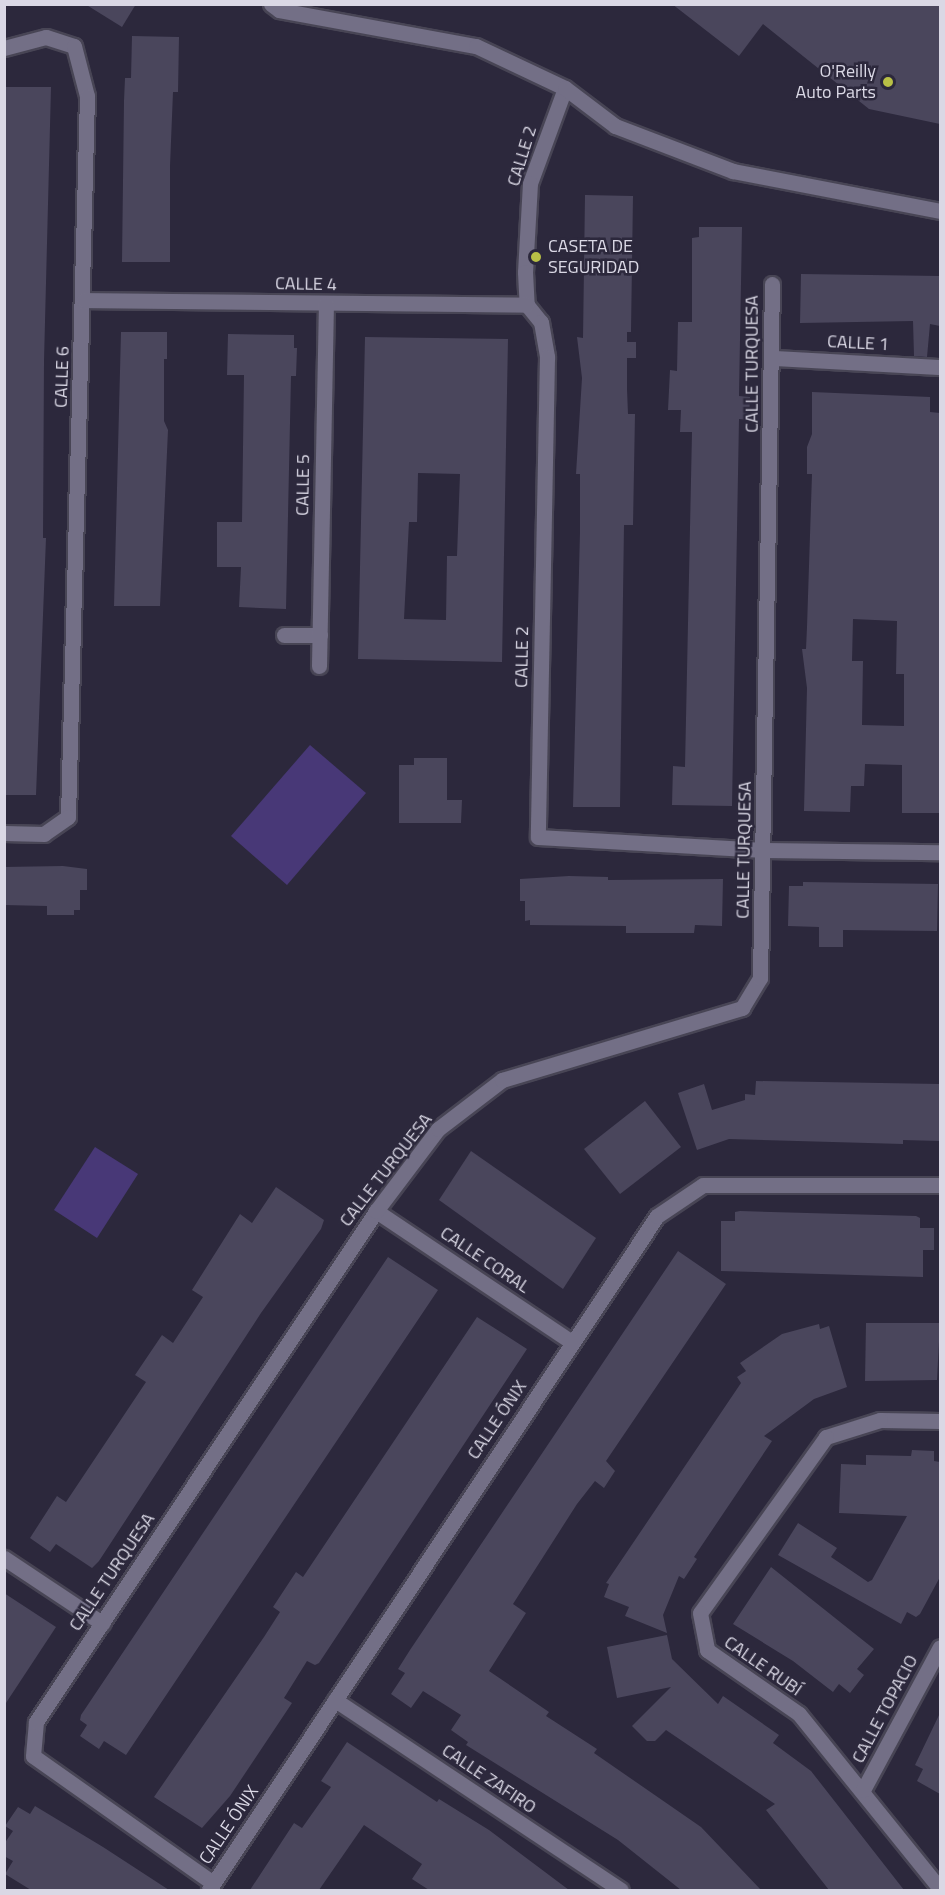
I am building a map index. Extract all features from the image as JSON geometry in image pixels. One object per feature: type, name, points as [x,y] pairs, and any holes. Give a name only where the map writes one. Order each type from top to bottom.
[{"type":"street","points":[[271,4],[279,10],[476,46],[565,87],[615,126],[733,171],[940,211]]},
{"type":"street","name":"CALLE 6","points":[[4,48],[46,37],[74,46],[87,96],[84,300],[68,817],[44,834],[4,832]]},
{"type":"street","name":"CALLE 2","points":[[565,87],[530,183],[527,305],[541,322],[547,357],[538,837],[764,850],[940,852]]},
{"type":"street","name":"CALLE TURQUESA","points":[[211,1887],[33,1756],[36,1722],[376,1211],[438,1129],[502,1080],[742,1008],[760,978],[773,358],[772,284]]},
{"type":"street","name":"CALLE 4","points":[[84,300],[527,305]]},
{"type":"street","name":"CALLE 5","points":[[319,666],[326,304]]},
{"type":"street","name":"CALLE 1","points":[[773,358],[940,367]]},
{"type":"street","points":[[284,635],[320,635]]},
{"type":"street","name":"CALLE ÓNIX","points":[[211,1887],[657,1216],[703,1185],[940,1185]]},
{"type":"street","name":"CALLE CORAL","points":[[376,1211],[572,1342]]},
{"type":"street","name":"CALLE RUBÍ","points":[[940,1421],[880,1420],[826,1437],[700,1613],[707,1650],[799,1714],[863,1790],[940,1889]]},
{"type":"street","points":[[4,1558],[102,1623]]},
{"type":"street","name":"CALLE TOPACIO","points":[[863,1790],[940,1647]]},
{"type":"street","name":"CALLE ZAFIRO","points":[[335,1700],[621,1890]]},
{"type":"shaded area","points":[[310,745],[366,793],[287,885],[231,836]]},
{"type":"shaded area","points":[[95,1147],[138,1174],[97,1238],[54,1210]]},
{"type":"building","points":[[85,4],[136,4],[122,27]]},
{"type":"building","name":"O'Reilly Auto Parts","points":[[672,4],[940,4],[940,124],[869,109],[763,24],[739,56]]},
{"type":"building","points":[[132,36],[179,37],[178,92],[173,92],[170,166],[170,262],[122,262],[125,78],[131,78]]},
{"type":"building","points":[[4,87],[51,87],[44,361],[43,538],[46,538],[36,795],[4,795]]},
{"type":"building","points":[[585,195],[633,196],[631,332],[627,332],[627,342],[636,342],[636,358],[627,358],[627,389],[628,414],[635,414],[633,525],[624,525],[620,807],[573,807],[580,532],[580,474],[576,474],[582,378],[577,337],[583,338]]},
{"type":"building","points":[[699,227],[742,227],[739,396],[750,397],[749,420],[739,419],[732,806],[672,805],[673,766],[685,767],[692,432],[680,432],[681,410],[668,410],[670,370],[677,371],[678,322],[692,322],[692,238],[699,237]]},
{"type":"building","points":[[801,274],[940,276],[940,326],[930,324],[927,357],[914,356],[913,321],[800,323]]},
{"type":"building","points":[[121,332],[167,332],[167,359],[164,359],[164,421],[168,430],[160,606],[114,606]]},
{"type":"building","points":[[228,334],[294,335],[294,348],[297,348],[296,376],[291,376],[286,609],[239,607],[241,567],[217,567],[217,522],[242,522],[244,375],[227,375]]},
{"type":"building","points":[[365,337],[508,339],[502,662],[358,659]],"holes":[[[418,473],[460,474],[457,556],[447,556],[446,620],[404,619],[409,522],[417,522]]]},
{"type":"building","points":[[812,392],[930,397],[930,412],[940,413],[940,813],[902,813],[902,765],[865,764],[864,786],[851,786],[850,812],[804,811],[807,688],[802,649],[806,649],[812,474],[807,474],[807,447],[812,434]],"holes":[[[853,619],[897,621],[896,674],[904,674],[904,726],[862,725],[863,661],[852,661]]]},
{"type":"building","points":[[414,758],[447,758],[447,800],[462,800],[461,823],[399,823],[399,765],[414,765]]},
{"type":"building","points":[[63,866],[87,869],[87,890],[80,890],[80,910],[74,910],[74,915],[47,915],[47,906],[4,905],[4,867]]},
{"type":"building","points":[[569,876],[608,877],[608,880],[723,879],[722,926],[695,925],[694,933],[626,933],[626,926],[530,925],[530,920],[525,921],[525,901],[520,901],[520,879]]},
{"type":"building","points":[[803,882],[938,884],[937,931],[843,930],[843,947],[819,947],[819,927],[788,926],[789,886],[803,886]]},
{"type":"building","points":[[756,1081],[940,1084],[940,1141],[903,1140],[903,1144],[729,1139],[697,1150],[678,1093],[704,1084],[712,1110],[745,1100],[745,1094],[755,1095]]},
{"type":"building","points":[[645,1101],[681,1147],[620,1194],[584,1149]]},
{"type":"building","points":[[471,1151],[596,1238],[563,1289],[439,1200]]},
{"type":"building","points":[[276,1187],[324,1220],[321,1229],[261,1313],[99,1561],[92,1568],[56,1544],[50,1552],[30,1538],[57,1496],[66,1502],[146,1382],[135,1375],[162,1335],[173,1343],[203,1297],[192,1290],[240,1214],[252,1223]]},
{"type":"building","points":[[735,1212],[916,1216],[920,1218],[920,1228],[934,1228],[934,1250],[923,1250],[923,1277],[721,1271],[721,1221],[735,1221]]},
{"type":"building","points":[[678,1251],[726,1284],[606,1461],[615,1471],[604,1488],[595,1481],[577,1504],[513,1604],[526,1613],[489,1671],[549,1712],[546,1716],[597,1749],[594,1753],[701,1827],[761,1890],[681,1890],[618,1840],[466,1745],[468,1742],[451,1730],[461,1715],[423,1691],[411,1708],[391,1694],[405,1673],[398,1669],[410,1650]]},
{"type":"building","points":[[388,1257],[438,1290],[126,1755],[104,1741],[99,1749],[80,1736],[87,1725],[80,1720],[81,1715]]},
{"type":"building","points":[[477,1317],[527,1349],[319,1663],[315,1665],[307,1661],[284,1698],[292,1703],[230,1796],[202,1828],[154,1797],[280,1612],[273,1607],[296,1572],[303,1577]]},
{"type":"building","points":[[866,1323],[940,1323],[937,1380],[865,1381]]},
{"type":"building","points":[[819,1324],[820,1329],[829,1326],[847,1387],[814,1399],[764,1436],[772,1441],[694,1557],[697,1559],[684,1579],[679,1576],[663,1615],[667,1633],[625,1616],[629,1607],[604,1597],[609,1584],[606,1583],[741,1383],[737,1377],[746,1371],[740,1363],[782,1334]]},
{"type":"building","points":[[912,1450],[934,1451],[934,1461],[940,1462],[940,1577],[920,1614],[916,1617],[907,1612],[901,1624],[778,1555],[798,1523],[837,1548],[831,1557],[868,1582],[872,1580],[907,1516],[839,1513],[841,1464],[866,1465],[866,1455],[911,1456]]},
{"type":"building","points":[[771,1567],[874,1649],[857,1669],[864,1675],[850,1693],[839,1684],[833,1692],[793,1661],[733,1624]]},
{"type":"building","points":[[4,1593],[56,1627],[4,1706]]},
{"type":"building","points":[[667,1635],[672,1659],[718,1704],[723,1696],[779,1735],[773,1743],[811,1771],[904,1890],[829,1890],[766,1810],[775,1804],[666,1730],[655,1741],[647,1741],[632,1726],[671,1687],[617,1698],[607,1647]]},
{"type":"building","points":[[940,1713],[940,1794],[917,1781],[923,1769],[915,1765]]},
{"type":"building","points":[[347,1742],[437,1802],[439,1799],[489,1830],[569,1890],[429,1890],[412,1879],[422,1864],[364,1825],[319,1890],[250,1890],[294,1823],[302,1828],[331,1787],[321,1781]]},
{"type":"building","points":[[35,1806],[169,1890],[31,1890],[5,1874],[13,1861],[4,1856],[4,1844],[13,1831],[5,1826],[18,1807],[30,1814]]},
{"type":"place","name":"O'Reilly Auto Parts","points":[[888,82]]},
{"type":"place","name":"CASETA DE SEGURIDAD","points":[[536,257]]}]
